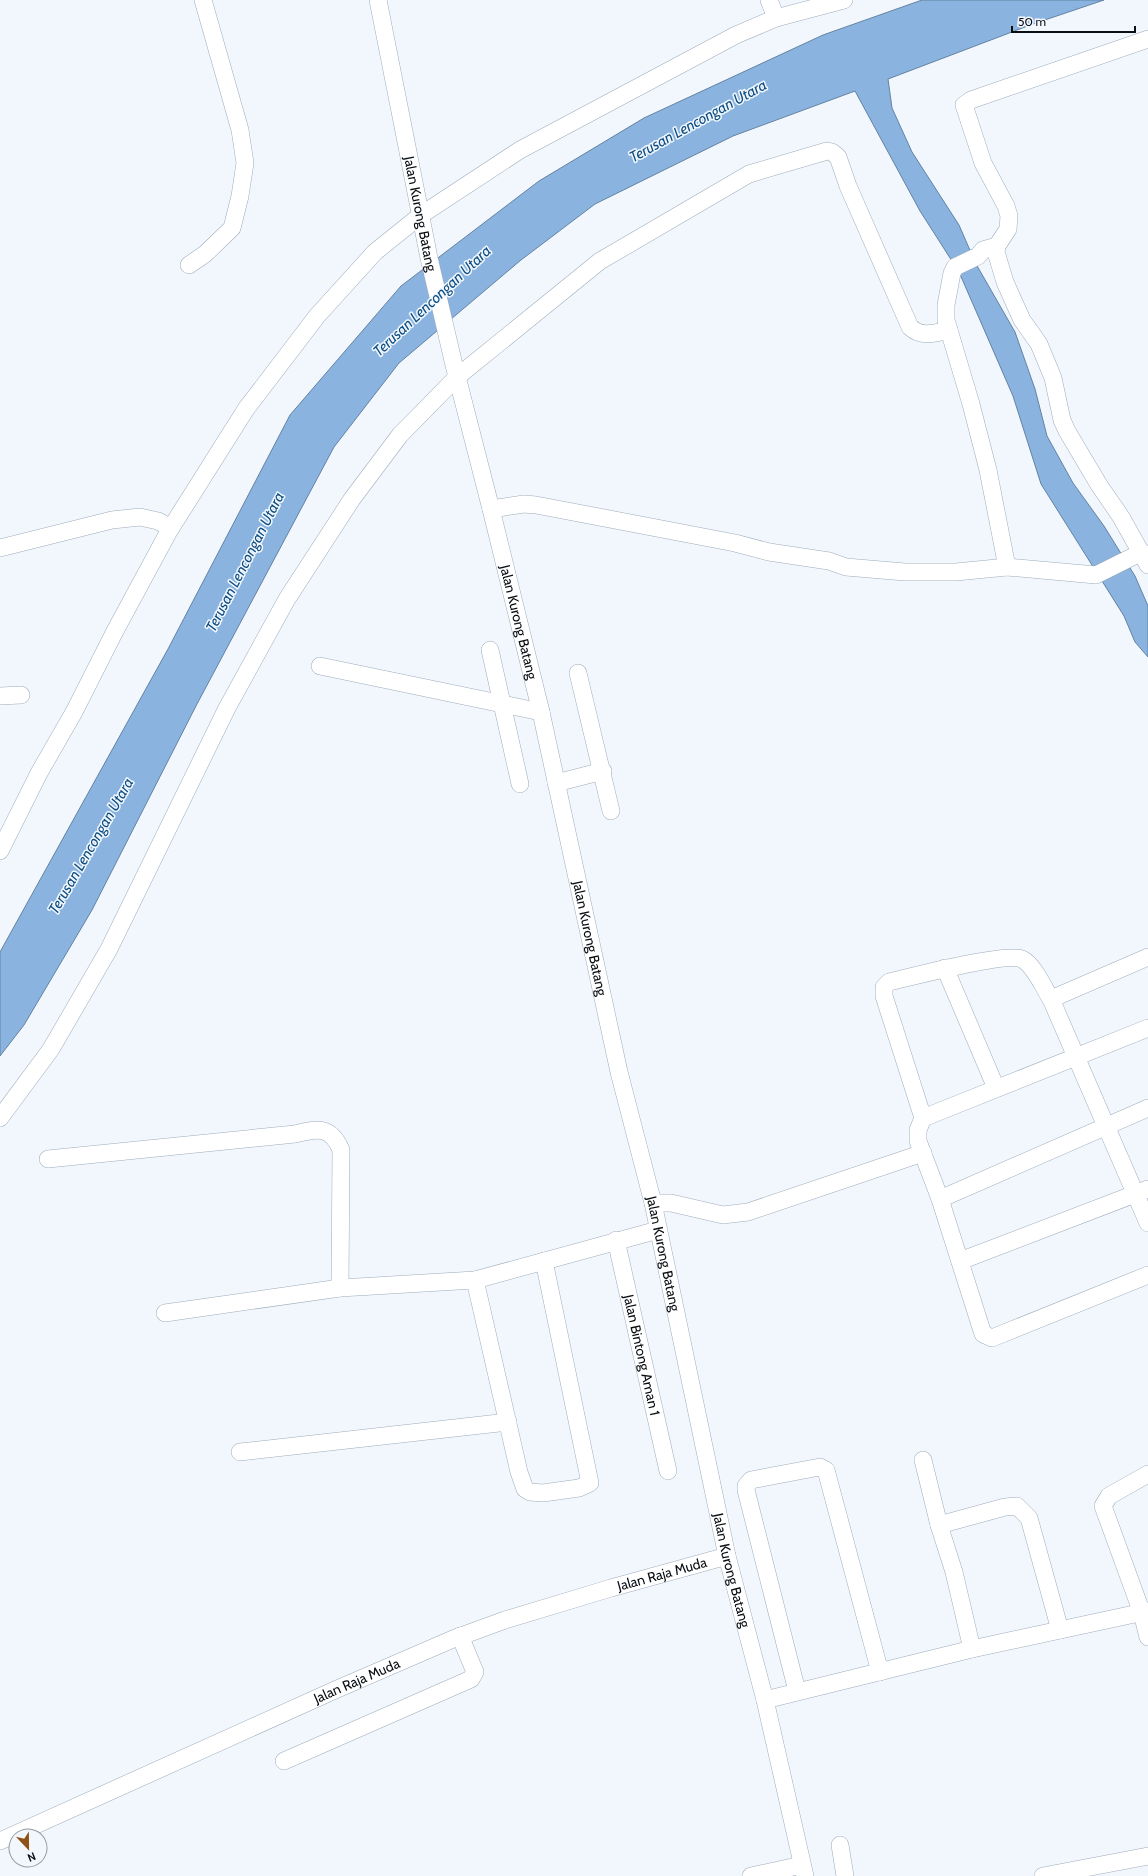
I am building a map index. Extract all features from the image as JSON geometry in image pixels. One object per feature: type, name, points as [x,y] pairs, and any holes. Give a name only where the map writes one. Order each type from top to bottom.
[{"type":"street","points":[[189,265],[205,254],[232,228],[240,196],[244,162],[240,130],[203,0]]},
{"type":"street","name":"Jalan Kurong Batang","points":[[378,0],[421,215],[455,371],[541,712],[619,1072],[653,1203],[727,1556],[765,1700],[804,1870]]},
{"type":"street","points":[[770,0],[776,18]]},
{"type":"street","points":[[0,851],[39,773],[74,712],[115,631],[172,528],[246,409],[317,316],[376,252],[421,215],[520,150],[736,35],[776,18],[844,0]]},
{"type":"street","points":[[491,509],[524,504],[536,504],[735,543],[769,552],[829,561],[846,567],[905,572],[956,572],[1007,567],[1096,575],[1140,558],[1066,431],[1062,420],[1053,378],[1039,344],[1022,320],[1012,299],[996,256],[997,246],[1008,228],[1009,216],[1006,206],[983,163],[964,110],[964,106],[967,102],[1148,39]]},
{"type":"street","points":[[0,1118],[52,1049],[109,949],[227,708],[287,599],[352,499],[400,435],[455,371],[600,261],[749,174],[827,151],[832,152],[838,157],[848,186],[910,328],[922,335],[949,330]]},
{"type":"street","points":[[997,246],[983,250],[978,256],[955,267],[952,273],[946,305],[949,330],[971,404],[988,470],[1007,567]]},
{"type":"street","points":[[0,548],[112,520],[140,517],[158,521],[172,528]]},
{"type":"street","points":[[490,650],[520,784]]},
{"type":"street","points":[[320,666],[541,712]]},
{"type":"street","points":[[578,673],[603,771],[611,811]]},
{"type":"street","points":[[0,696],[21,695]]},
{"type":"street","points":[[556,783],[603,771]]},
{"type":"street","points":[[1051,998],[1148,957]]},
{"type":"street","points":[[1148,1223],[1141,1192],[1105,1126],[1051,998],[1031,968],[1022,959],[1001,959],[945,968],[889,982],[884,987],[884,996],[923,1118],[918,1130],[918,1141],[940,1199],[983,1334],[992,1338],[1148,1275]]},
{"type":"street","points":[[945,968],[996,1088]]},
{"type":"street","points":[[923,1118],[1148,1028]]},
{"type":"street","points":[[940,1199],[1148,1108]]},
{"type":"street","points":[[48,1159],[295,1134],[314,1130],[327,1132],[336,1139],[341,1150],[340,1288]]},
{"type":"street","points":[[653,1203],[670,1203],[723,1215],[748,1212],[923,1154]]},
{"type":"street","points":[[960,1261],[1141,1192]]},
{"type":"street","points":[[166,1313],[340,1288],[475,1280],[616,1240],[658,1230]]},
{"type":"street","name":"Jalan Bintong Aman 1","points":[[616,1240],[668,1471]]},
{"type":"street","points":[[475,1280],[519,1472],[525,1489],[530,1492],[543,1493],[579,1488],[590,1483],[544,1261]]},
{"type":"street","points":[[240,1452],[508,1422]]},
{"type":"street","points":[[923,1460],[939,1525],[954,1572],[972,1649]]},
{"type":"street","points":[[797,1691],[746,1486],[751,1480],[820,1467],[824,1468],[828,1474],[880,1672]]},
{"type":"street","points":[[1148,1474],[1109,1496],[1103,1506],[1145,1612],[1148,1637]]},
{"type":"street","points":[[939,1525],[1004,1507],[1017,1506],[1029,1518],[1060,1630]]},
{"type":"street","name":"Jalan Raja Muda","points":[[0,1841],[342,1687],[460,1636],[505,1620],[611,1588],[727,1556]]},
{"type":"street","points":[[765,1700],[972,1649],[1145,1612]]},
{"type":"street","points":[[284,1761],[472,1679],[474,1672],[460,1636]]},
{"type":"street","points":[[840,1845],[845,1876]]},
{"type":"street","points":[[1043,1876],[1148,1856]]},
{"type":"street","points":[[751,1876],[804,1870]]},
{"type":"water","name":"Terusan Lencongan Utara","points":[[922,0],[1104,0],[1033,24],[888,79],[892,108],[912,152],[959,225],[976,264],[1015,332],[1035,389],[1047,436],[1073,483],[1104,526],[1135,576],[1148,606],[1148,657],[1135,642],[1124,616],[1041,484],[1013,396],[959,272],[920,211],[855,91],[733,136],[595,204],[521,260],[399,363],[334,447],[197,704],[92,910],[24,1025],[0,1056],[0,952],[168,649],[290,415],[401,286],[539,181],[644,118],[823,35]]}]
